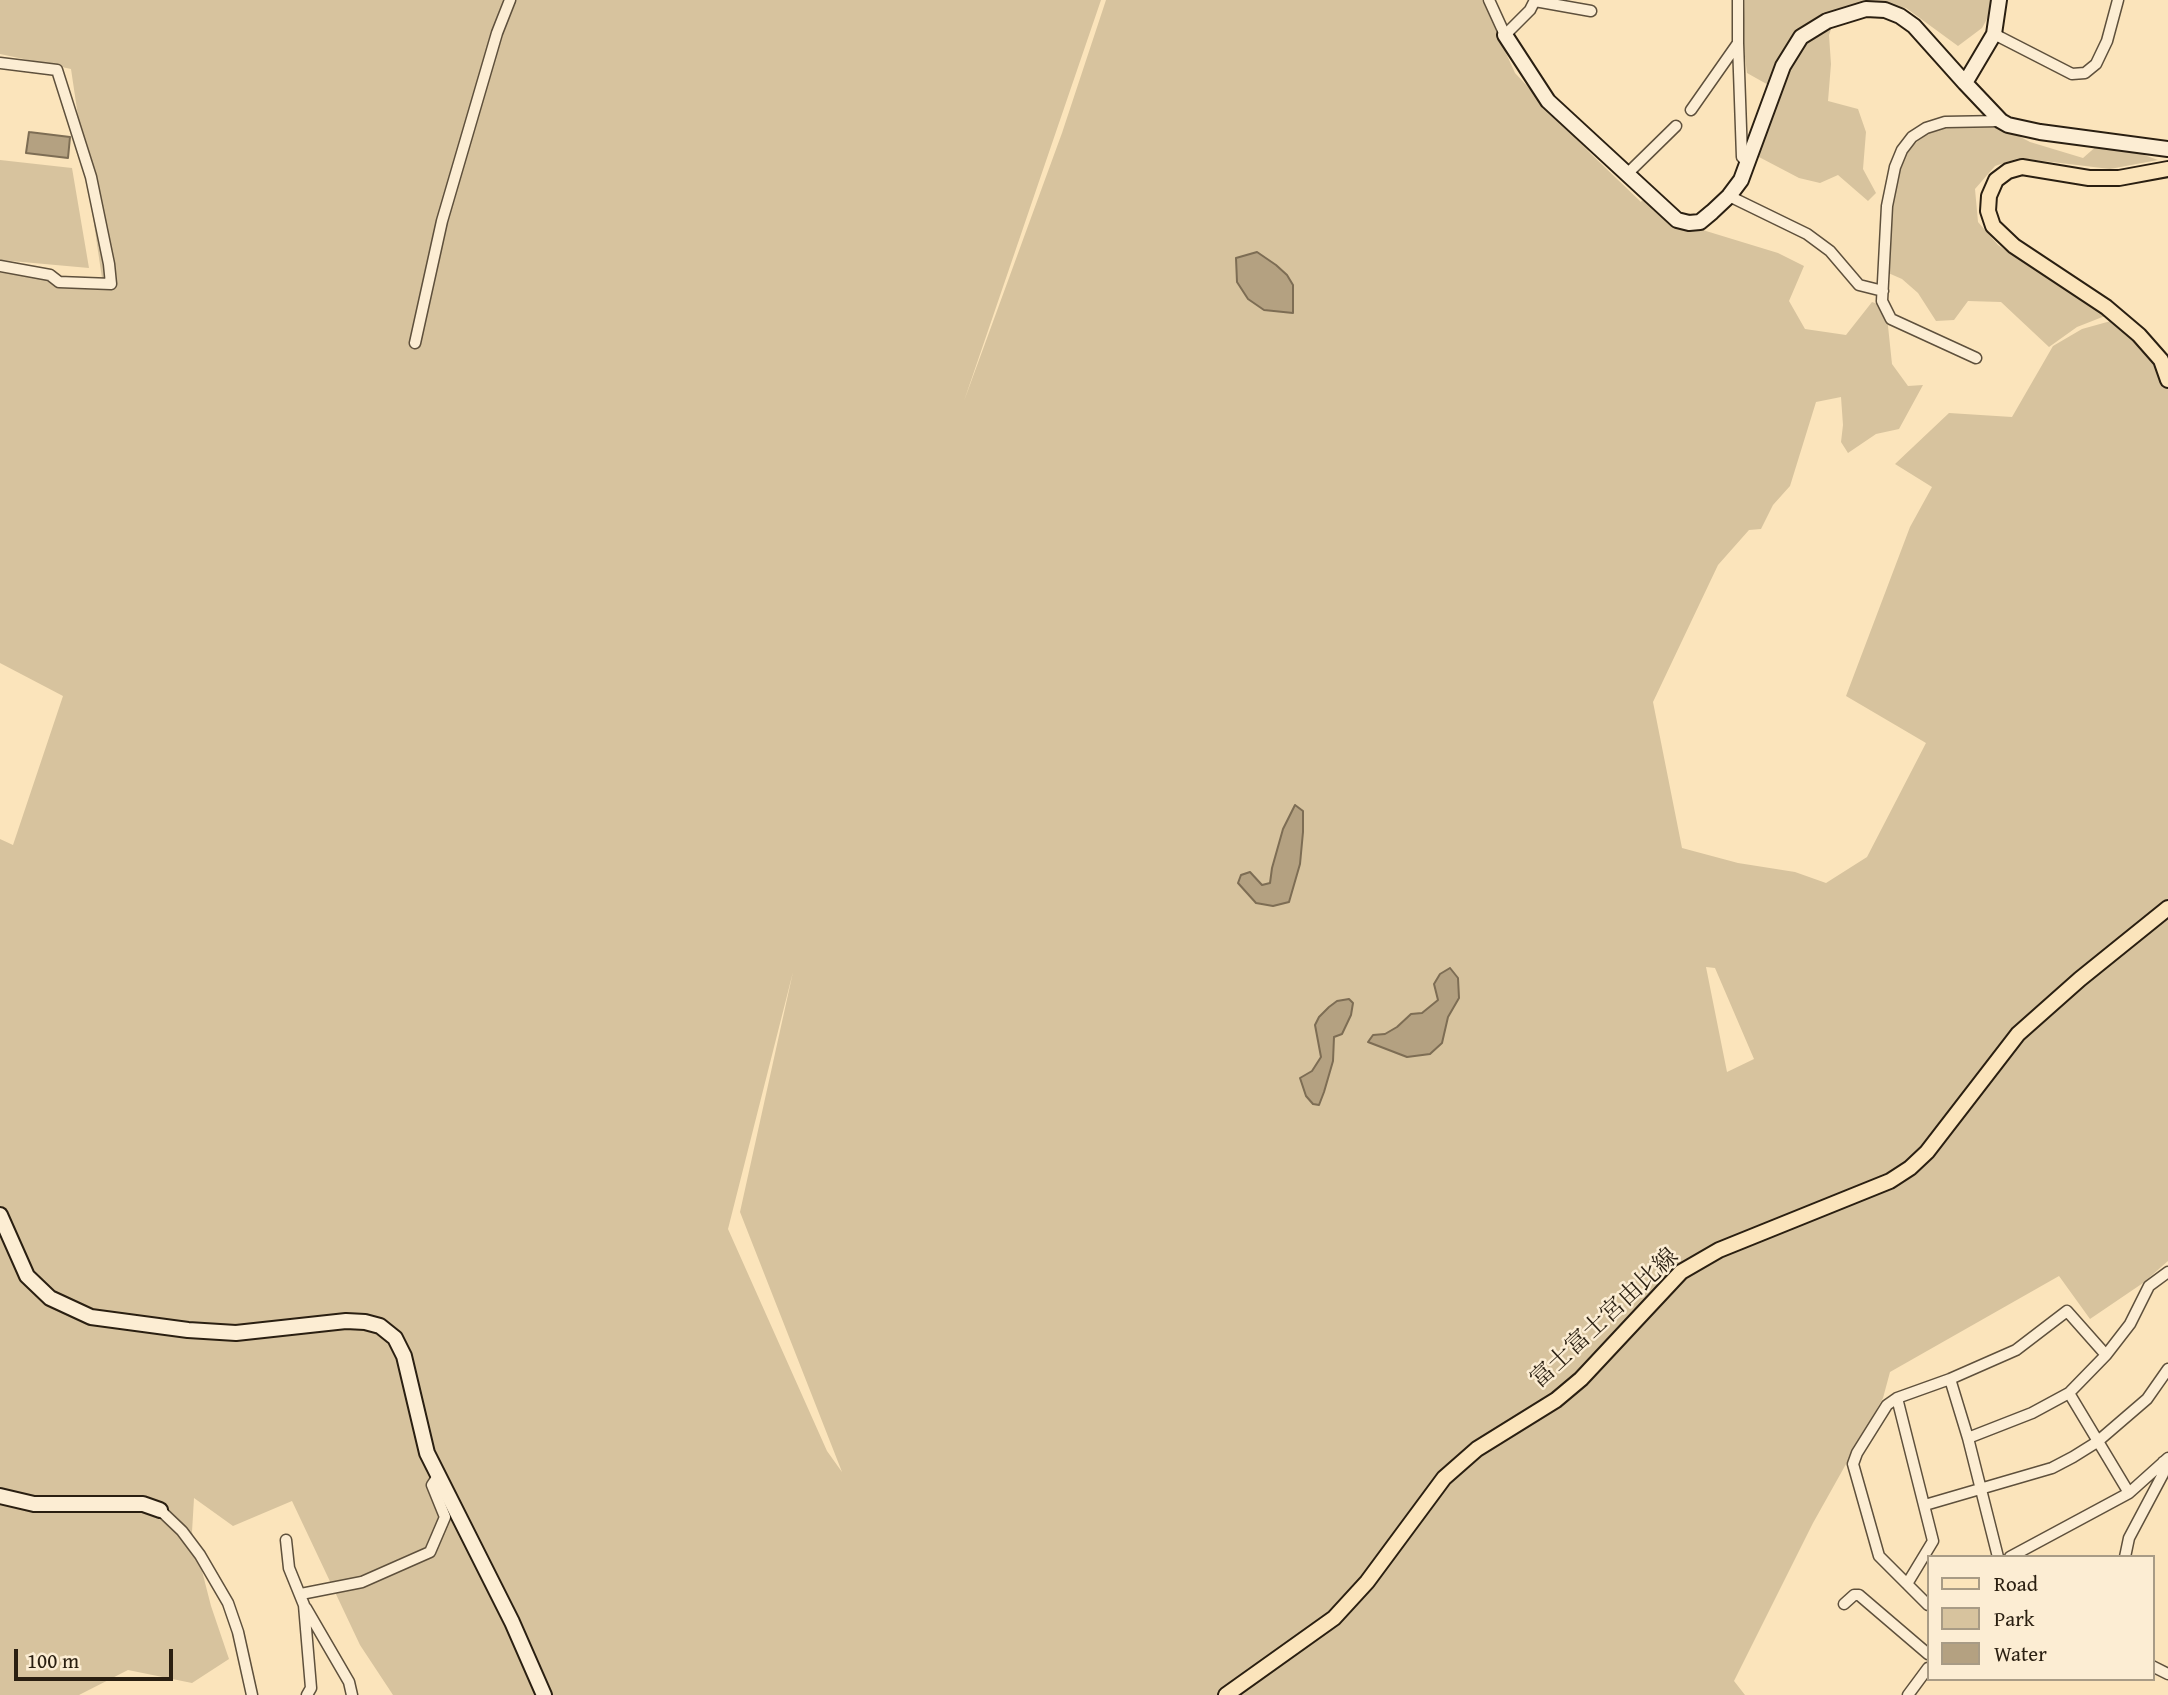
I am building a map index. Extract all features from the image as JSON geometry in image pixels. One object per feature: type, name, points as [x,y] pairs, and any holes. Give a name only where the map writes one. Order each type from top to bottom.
[{"type":"main road","points":[[2168,169],[2119,178],[2089,178],[2022,167],[2008,170],[1996,180],[1989,196],[1988,211],[1993,226],[2014,246],[2106,307],[2139,335],[2161,360],[2168,380]]},
{"type":"main road","name":"富士富士宮由比線","points":[[1226,1695],[1334,1618],[1374,1572],[1444,1478],[1477,1449],[1556,1400],[1590,1369],[1681,1272],[1719,1250],[1890,1181],[1909,1168],[1927,1152],[2018,1034],[2080,979],[2168,908]]},
{"type":"street","points":[[415,343],[442,221],[510,0]]},
{"type":"street","points":[[1489,0],[1505,35],[1548,101],[1677,220],[1689,223],[1700,222],[1729,196],[1741,180],[1783,66],[1801,37],[1827,21],[1866,9],[1885,10],[1914,26],[2001,121],[2020,129],[2168,149]]},
{"type":"street","points":[[1738,0],[1742,157],[1748,163]]},
{"type":"street","points":[[1965,83],[1994,34],[1999,0]]},
{"type":"street","points":[[1994,34],[2072,74],[2085,73],[2096,64],[2107,41],[2118,0]]},
{"type":"street","points":[[1505,35],[1530,10],[1535,1],[1591,11]]},
{"type":"street","points":[[1691,110],[1738,43]]},
{"type":"street","points":[[0,63],[57,70],[91,177],[110,264],[111,285],[60,282],[50,275],[0,266]]},
{"type":"street","points":[[1976,358],[1892,319],[1882,301],[1887,206],[1895,167],[1902,150],[1912,137],[1945,122],[2001,121]]},
{"type":"street","points":[[1627,174],[1676,127]]},
{"type":"street","points":[[1729,196],[1807,234],[1830,251],[1859,285],[1883,291]]},
{"type":"street","points":[[0,1215],[27,1276],[51,1298],[91,1318],[236,1332],[346,1321],[365,1322],[380,1326],[395,1338],[404,1356],[427,1453],[501,1599],[544,1695]]},
{"type":"street","points":[[1968,1438],[2032,1413],[2069,1393],[2106,1355],[2130,1324],[2149,1286],[2168,1272]]},
{"type":"street","points":[[1926,1603],[1880,1556],[1853,1464],[1857,1452],[1887,1405],[1897,1398],[1950,1379],[2015,1350],[2067,1311],[2106,1355]]},
{"type":"street","points":[[1925,1506],[2052,1468],[2097,1442],[2147,1399],[2168,1369]]},
{"type":"street","points":[[1950,1379],[1997,1555]]},
{"type":"street","points":[[2069,1393],[2129,1493]]},
{"type":"street","points":[[1897,1398],[1933,1541],[1907,1584]]},
{"type":"street","points":[[2014,1555],[2129,1493],[2166,1460]]},
{"type":"street","points":[[2125,1555],[2129,1538],[2163,1474],[2166,1460]]},
{"type":"street","points":[[301,1594],[362,1582],[430,1552],[445,1517],[432,1485],[438,1476]]},
{"type":"street","points":[[0,1496],[34,1504],[144,1504],[160,1510],[182,1531],[200,1555],[228,1603],[238,1632],[252,1695]]},
{"type":"street","points":[[286,1540],[289,1568],[304,1605],[311,1688],[307,1695]]},
{"type":"street","points":[[1844,1604],[1854,1595],[1858,1595],[1926,1652]]},
{"type":"street","points":[[304,1605],[344,1674],[352,1695]]},
{"type":"street","points":[[1908,1695],[1926,1671]]},
{"type":"green space","points":[[0,0],[1101,0],[964,401],[1062,133],[1106,0],[1482,0],[1515,73],[1591,154],[1641,202],[1642,200],[1706,231],[1778,253],[1804,266],[1789,301],[1805,329],[1846,335],[1872,302],[1886,307],[1892,364],[1908,386],[1923,385],[1899,429],[1876,434],[1848,453],[1841,442],[1841,397],[1816,402],[1790,486],[1773,505],[1761,529],[1749,530],[1718,565],[1653,702],[1682,848],[1738,863],[1795,872],[1826,883],[1867,857],[1926,743],[1846,696],[1910,527],[1932,487],[1895,464],[1949,413],[2012,417],[2053,346],[2082,329],[2118,319],[2168,356],[2168,1261],[2143,1283],[2090,1319],[2059,1276],[1890,1372],[1883,1398],[1813,1523],[1734,1681],[1745,1695],[393,1695],[360,1645],[292,1501],[233,1526],[194,1498],[192,1532],[211,1606],[229,1659],[192,1683],[128,1670],[79,1695],[0,1695],[0,839],[13,845],[63,696],[0,663],[0,272],[102,278],[71,69],[0,54]],"holes":[[[1706,967],[1715,968],[1754,1059],[1727,1072]],[[793,972],[740,1212],[842,1472],[827,1451],[728,1229]]]},
{"type":"green space","points":[[1745,0],[1991,0],[1993,8],[1982,28],[1958,46],[1906,8],[1875,2],[1838,9],[1829,35],[1831,64],[1828,101],[1858,109],[1866,132],[1863,169],[1876,193],[1868,201],[1838,175],[1820,183],[1799,178],[1759,157],[1772,87],[1747,73],[1743,41]]},
{"type":"green space","points":[[1994,123],[2030,142],[2083,158],[2099,144],[2130,150],[2158,160],[2110,169],[2019,158],[1995,166],[1975,189],[1978,222],[1998,245],[2105,316],[2077,327],[2049,347],[2001,302],[1968,301],[1954,320],[1936,321],[1918,293],[1902,279],[1886,272],[1892,200],[1899,164],[1913,145],[1934,129],[1961,124]]},
{"type":"green space","points":[[0,160],[72,168],[89,268],[0,260]]},
{"type":"water","points":[[29,132],[70,137],[68,158],[26,153]]},
{"type":"water","points":[[1257,252],[1287,275],[1293,285],[1293,313],[1264,310],[1248,299],[1237,282],[1236,258]]},
{"type":"water","points":[[1295,805],[1303,811],[1303,832],[1300,864],[1289,902],[1273,906],[1256,903],[1238,883],[1241,875],[1250,872],[1262,885],[1270,883],[1283,829]]},
{"type":"water","points":[[1450,968],[1458,978],[1459,998],[1448,1017],[1442,1043],[1430,1054],[1407,1057],[1368,1042],[1373,1035],[1385,1034],[1411,1014],[1422,1013],[1438,1000],[1434,984],[1440,974]]},
{"type":"water","points":[[1349,999],[1353,1003],[1351,1015],[1342,1034],[1334,1037],[1333,1061],[1324,1092],[1319,1105],[1313,1104],[1306,1096],[1300,1078],[1312,1071],[1321,1057],[1315,1025],[1329,1007],[1337,1001]]}]
